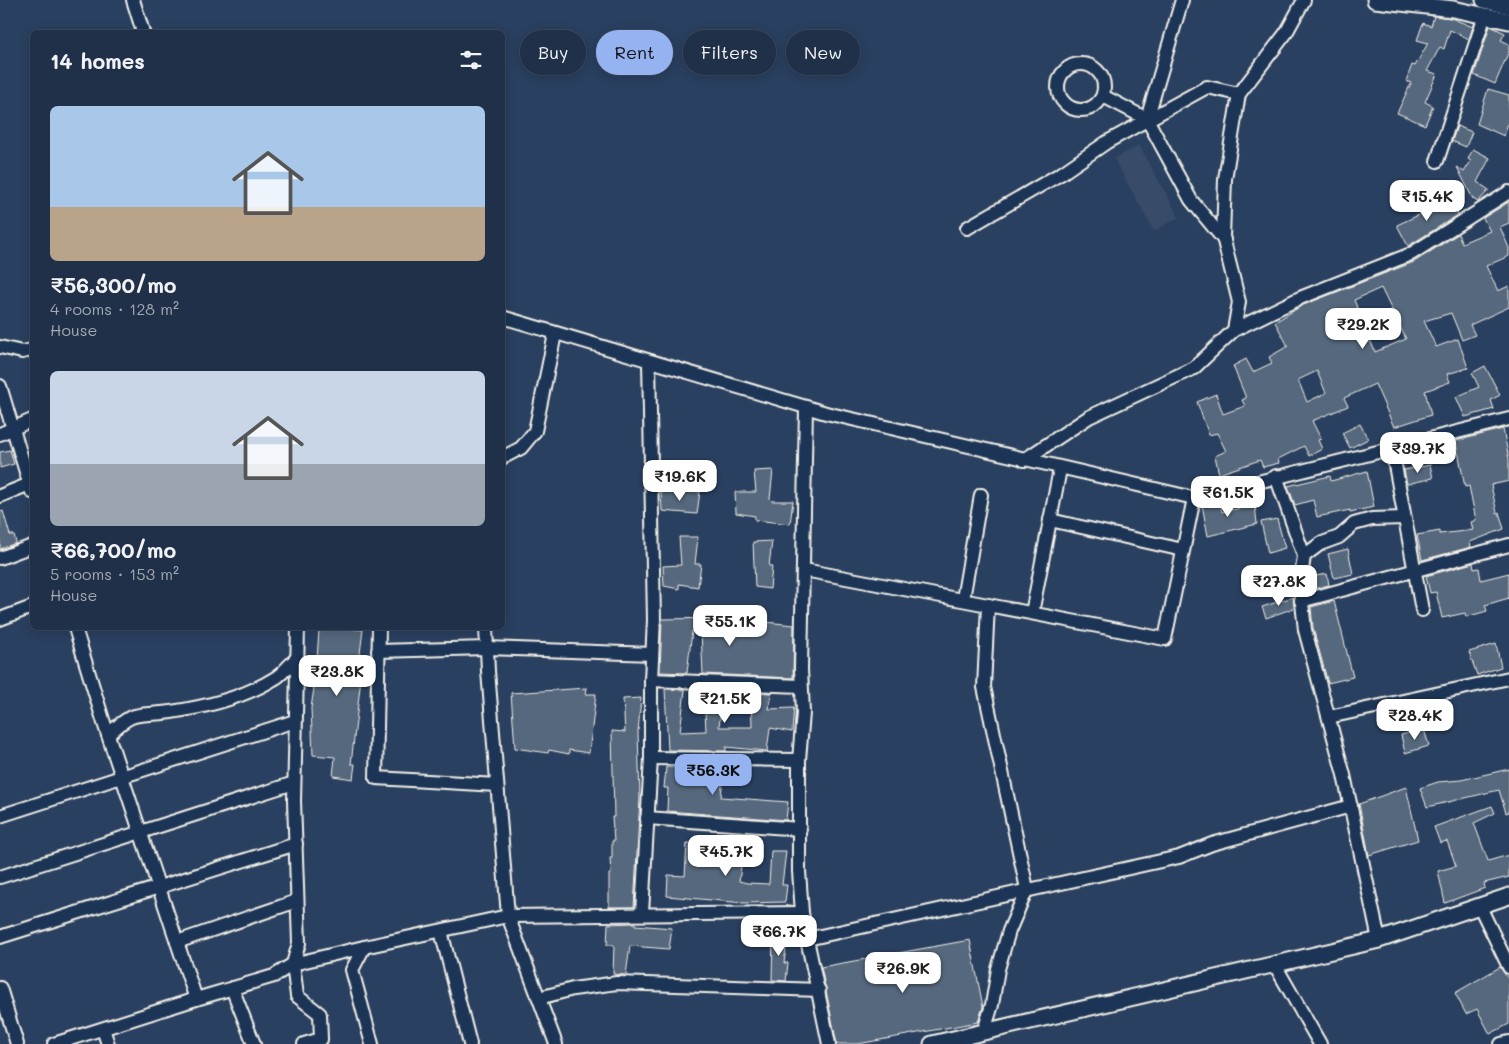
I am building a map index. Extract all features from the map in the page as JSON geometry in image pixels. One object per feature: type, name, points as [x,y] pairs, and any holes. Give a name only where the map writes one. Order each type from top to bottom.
[{"type":"street","points":[[133,0],[142,30]]},
{"type":"street","points":[[1147,119],[1182,0]]},
{"type":"street","points":[[1234,330],[1239,302],[1224,240],[1225,179],[1239,94],[1286,33],[1304,0]]},
{"type":"street","points":[[1375,0],[1425,5],[1509,6]]},
{"type":"street","points":[[1484,7],[1509,21]]},
{"type":"street","points":[[1437,161],[1484,7]]},
{"type":"street","points":[[967,228],[1062,173],[1147,119],[1207,87],[1239,94]]},
{"type":"street","points":[[1102,96],[1147,119],[1191,200],[1224,240]]},
{"type":"street","points":[[1024,460],[1089,417],[1194,368],[1234,330],[1300,298],[1411,254],[1509,192]]},
{"type":"street","points":[[505,318],[806,407],[1060,469],[1194,498],[1276,476],[1508,423]]},
{"type":"street","points":[[505,456],[521,448],[535,431],[555,334]]},
{"type":"street","points":[[0,347],[22,352],[30,350]]},
{"type":"street","points":[[642,914],[651,758],[652,654],[649,361]]},
{"type":"street","points":[[0,386],[6,431],[30,483]]},
{"type":"street","points":[[806,407],[801,686],[803,713],[799,760],[802,913],[829,1044]]},
{"type":"street","points":[[6,431],[30,421]]},
{"type":"street","points":[[1392,449],[1422,610]]},
{"type":"street","points":[[1032,613],[1060,469]]},
{"type":"street","points":[[1276,476],[1304,556],[1300,584],[1305,630],[1351,806],[1379,940]]},
{"type":"street","points":[[0,496],[30,488]]},
{"type":"street","points":[[963,599],[981,495]]},
{"type":"street","points":[[804,570],[1165,639],[1194,498]]},
{"type":"street","points":[[1304,556],[1320,544],[1339,537],[1354,524],[1372,519],[1404,518]]},
{"type":"street","points":[[1050,520],[1183,550]]},
{"type":"street","points":[[1301,601],[1415,572],[1509,545]]},
{"type":"street","points":[[0,558],[30,547]]},
{"type":"street","points":[[984,1031],[1003,950],[1027,889],[984,687],[988,605]]},
{"type":"street","points":[[0,619],[30,607]]},
{"type":"street","points":[[76,630],[122,777],[196,999]]},
{"type":"street","points":[[298,630],[294,784],[299,942],[293,964],[297,996],[320,1014],[321,1039],[304,1044]]},
{"type":"street","points":[[379,630],[376,778],[497,785]]},
{"type":"street","points":[[486,630],[497,785],[505,856],[508,916],[556,1044]]},
{"type":"street","points":[[378,651],[487,648],[652,654]]},
{"type":"street","points":[[108,734],[123,721],[135,714],[170,712],[240,695],[278,676],[296,658]]},
{"type":"street","points":[[1329,717],[1509,678]]},
{"type":"street","points":[[651,680],[801,686]]},
{"type":"street","points":[[0,816],[295,721]]},
{"type":"street","points":[[651,758],[799,760]]},
{"type":"street","points":[[0,877],[141,834],[294,784]]},
{"type":"street","points":[[807,939],[1178,857],[1212,844],[1351,806]]},
{"type":"street","points":[[647,818],[800,829]]},
{"type":"street","points":[[0,936],[296,844]]},
{"type":"street","points":[[932,1044],[1379,940],[1509,896]]},
{"type":"street","points":[[177,942],[297,901]]},
{"type":"street","points":[[1480,907],[1509,967]]},
{"type":"street","points":[[54,1044],[274,976],[293,964],[508,916],[802,913]]},
{"type":"street","points":[[440,931],[470,1044]]},
{"type":"street","points":[[364,947],[352,970],[372,1044]]},
{"type":"street","points":[[1275,965],[1320,1044]]},
{"type":"street","points":[[539,998],[573,989],[617,983],[819,990]]},
{"type":"street","points":[[232,988],[254,1044]]},
{"type":"street","points":[[0,990],[17,1044]]},
{"type":"street","points":[[103,1029],[108,1044]]},
{"type":"street","points":[[1501,1044],[1509,1042]]},
{"type":"shaded area","points":[[1139,145],[1179,217],[1154,231],[1114,159]]},
{"type":"building","points":[[1434,16],[1451,18],[1473,27],[1469,39],[1450,30],[1444,49],[1440,47],[1427,71],[1437,74],[1425,102],[1433,106],[1425,125],[1397,113],[1411,83],[1406,81],[1412,65],[1415,66],[1428,43],[1417,40],[1423,23],[1431,26]]},
{"type":"building","points":[[1490,26],[1505,33],[1501,40],[1509,44],[1509,51],[1495,84],[1474,75]]},
{"type":"building","points":[[1488,89],[1509,95],[1509,119],[1504,136],[1477,124]]},
{"type":"building","points":[[1457,126],[1472,132],[1466,147],[1452,141]]},
{"type":"building","points":[[1473,149],[1490,158],[1477,182],[1489,190],[1478,202],[1473,199],[1457,167],[1464,172],[1471,161],[1468,159]]},
{"type":"building","points":[[1451,200],[1458,215],[1408,246],[1397,225]]},
{"type":"building","points":[[1509,202],[1509,223],[1500,227],[1509,248],[1509,256],[1486,266],[1498,291],[1509,286],[1509,307],[1470,325],[1475,335],[1462,340],[1451,313],[1424,321],[1436,347],[1458,339],[1468,368],[1447,374],[1450,382],[1425,391],[1431,415],[1394,427],[1375,384],[1344,398],[1348,406],[1312,421],[1321,439],[1318,440],[1322,449],[1309,456],[1304,446],[1278,459],[1279,463],[1263,467],[1260,460],[1219,474],[1215,456],[1226,451],[1217,433],[1209,435],[1197,402],[1216,394],[1223,414],[1245,406],[1242,400],[1246,398],[1233,366],[1246,359],[1253,372],[1272,363],[1269,357],[1288,346],[1275,322],[1303,305],[1414,262],[1458,234],[1462,243],[1490,231],[1483,218]],"holes":[[[1381,288],[1406,339],[1375,352],[1354,300]],[[1317,371],[1326,393],[1307,402],[1298,380]]]},
{"type":"building","points":[[1485,366],[1500,395],[1491,400],[1494,409],[1465,417],[1456,397],[1479,387],[1472,373]]},
{"type":"building","points":[[1360,424],[1368,439],[1350,448],[1342,433]]},
{"type":"building","points":[[1503,429],[1509,459],[1509,481],[1491,485],[1497,513],[1499,512],[1504,529],[1470,542],[1471,547],[1422,560],[1417,535],[1440,531],[1440,534],[1473,530],[1471,522],[1476,520],[1469,486],[1465,487],[1456,441]]},
{"type":"building","points":[[10,450],[14,464],[0,468],[0,452]]},
{"type":"building","points":[[1430,465],[1433,478],[1407,484],[1404,470]]},
{"type":"building","points":[[773,470],[770,499],[772,501],[793,501],[790,524],[755,520],[755,516],[736,513],[735,492],[756,492],[754,471]]},
{"type":"building","points":[[1367,471],[1374,507],[1350,512],[1350,510],[1317,517],[1313,500],[1295,505],[1288,486],[1330,476],[1331,481]]},
{"type":"building","points":[[661,491],[700,491],[697,514],[662,511]]},
{"type":"building","points":[[1220,502],[1222,512],[1255,505],[1257,524],[1208,536],[1202,505]]},
{"type":"building","points":[[3,511],[10,535],[14,535],[16,543],[0,549],[0,512]]},
{"type":"building","points":[[1277,519],[1285,548],[1268,553],[1261,522]]},
{"type":"building","points":[[679,537],[698,537],[695,564],[701,564],[698,587],[679,584],[679,589],[664,586],[663,566],[681,565]]},
{"type":"building","points":[[772,541],[769,566],[772,566],[770,589],[755,587],[753,542]]},
{"type":"building","points":[[1348,549],[1353,574],[1334,578],[1328,554]]},
{"type":"building","points":[[1473,563],[1474,569],[1479,568],[1481,580],[1509,573],[1509,598],[1485,605],[1487,611],[1466,617],[1465,613],[1442,618],[1436,592],[1430,593],[1426,576]]},
{"type":"building","points":[[1327,574],[1329,585],[1309,590],[1309,577]]},
{"type":"building","points":[[1293,597],[1294,608],[1266,618],[1262,607]]},
{"type":"building","points":[[1334,601],[1353,677],[1328,683],[1313,628],[1311,607]]},
{"type":"building","points":[[727,618],[794,625],[793,678],[703,674],[701,631],[692,631],[687,673],[660,672],[662,619]]},
{"type":"building","points":[[319,630],[363,630],[358,669],[361,669],[360,687],[351,764],[355,764],[353,779],[333,776],[335,757],[313,755],[311,708],[314,688],[310,687],[312,673],[316,673]]},
{"type":"building","points":[[1496,644],[1501,667],[1477,675],[1469,652]]},
{"type":"building","points":[[587,688],[586,694],[596,694],[589,753],[569,750],[569,754],[549,750],[548,753],[515,748],[511,693]]},
{"type":"building","points":[[665,689],[685,690],[680,732],[706,731],[704,690],[723,691],[719,727],[752,727],[751,692],[771,693],[769,709],[794,708],[792,732],[770,728],[767,751],[726,747],[726,751],[668,750]]},
{"type":"building","points":[[641,698],[638,732],[640,798],[634,907],[609,907],[610,858],[612,858],[612,841],[614,841],[612,817],[614,817],[612,731],[625,732],[623,699]]},
{"type":"building","points":[[1424,729],[1429,746],[1405,753],[1401,735]]},
{"type":"building","points":[[666,767],[724,767],[721,797],[788,802],[786,820],[667,811],[668,788],[664,788]]},
{"type":"building","points":[[1509,769],[1509,812],[1506,813],[1499,790],[1427,807],[1420,788],[1438,782],[1461,780]]},
{"type":"building","points":[[1406,787],[1418,840],[1369,855],[1359,804]]},
{"type":"building","points":[[1492,806],[1495,813],[1474,823],[1488,861],[1509,855],[1509,877],[1484,883],[1485,888],[1445,903],[1438,871],[1456,866],[1447,841],[1440,843],[1434,827]]},
{"type":"building","points":[[687,843],[702,844],[702,847],[728,849],[729,844],[744,845],[739,881],[747,883],[769,884],[771,851],[786,851],[782,885],[787,885],[785,902],[744,903],[667,896],[668,875],[685,876]]},
{"type":"building","points":[[635,923],[635,925],[672,928],[669,949],[630,946],[626,975],[613,974],[614,945],[607,945],[608,924]]},
{"type":"building","points":[[773,932],[788,933],[784,963],[788,963],[786,981],[772,980]]},
{"type":"building","points":[[970,940],[983,1007],[978,1022],[858,1044],[837,1044],[821,967]]},
{"type":"building","points":[[1500,967],[1509,980],[1509,1024],[1490,1034],[1477,1009],[1466,1014],[1455,993]]}]
